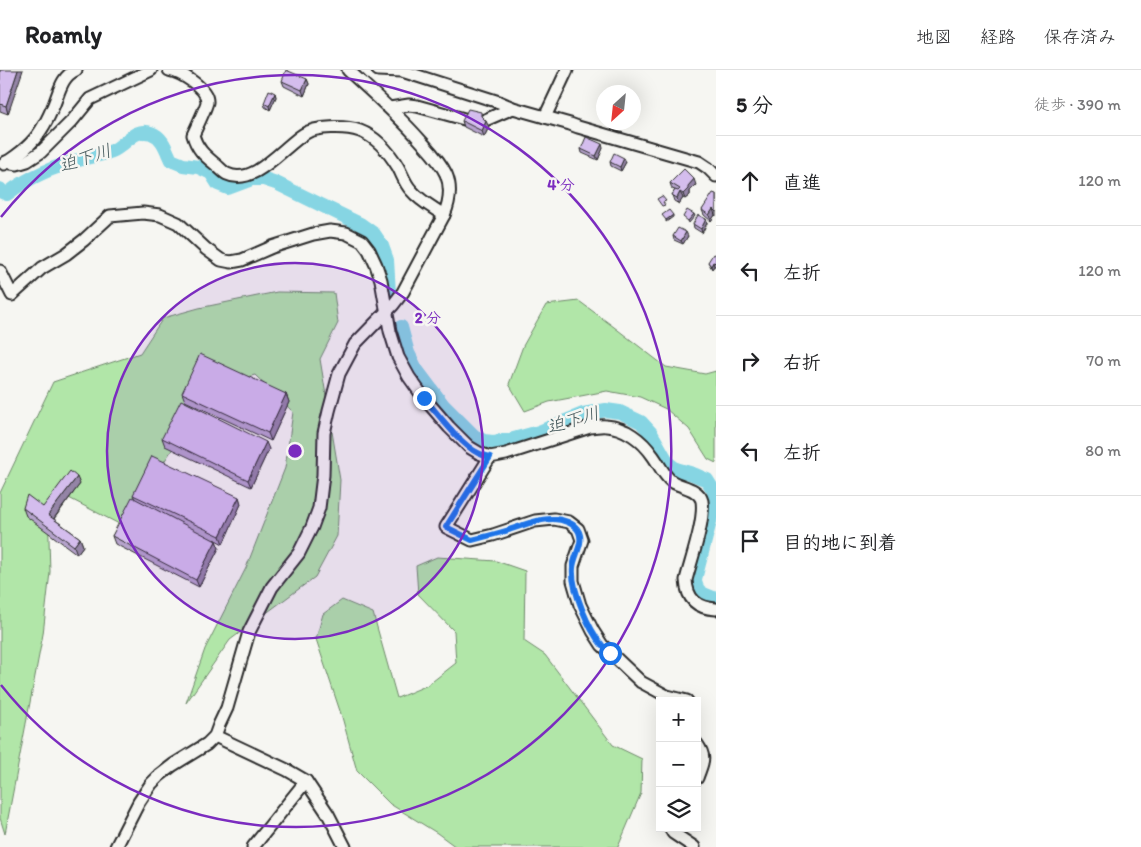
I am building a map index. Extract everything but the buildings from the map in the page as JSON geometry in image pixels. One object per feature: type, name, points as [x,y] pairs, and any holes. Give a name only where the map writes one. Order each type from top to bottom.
[{"type":"street","points":[[3,164],[31,144],[52,109],[62,84],[67,76],[76,70]]},
{"type":"street","points":[[3,164],[17,164],[27,161],[41,152],[90,100],[151,70]]},
{"type":"street","points":[[169,70],[196,83],[206,94],[207,102],[192,135],[196,145],[206,157],[226,174],[235,177],[247,175],[268,164],[304,134],[317,129],[340,128],[358,131],[374,138],[397,165],[410,189],[425,203],[444,215]]},
{"type":"street","points":[[116,847],[139,802],[151,784],[173,765],[207,744],[215,736],[228,708],[249,632],[272,587],[299,553],[319,508],[323,475],[324,433],[328,411],[339,374],[355,344],[403,292],[448,206],[450,192],[446,173],[436,158],[390,108],[348,70]]},
{"type":"street","points":[[378,70],[402,71],[513,108],[699,162],[716,176]]},
{"type":"street","points":[[545,117],[567,70]]},
{"type":"street","points":[[390,108],[408,105],[417,106],[475,122],[483,121],[513,108]]},
{"type":"street","points":[[0,271],[12,295],[42,268],[66,254],[84,240],[110,216],[143,213],[160,215],[178,223],[221,260],[231,262],[242,260],[272,247],[313,234],[330,231],[346,233],[362,241],[369,250],[376,265],[381,280],[390,331],[398,357],[409,377],[424,398],[469,447],[490,457],[506,454],[590,427],[604,426],[616,428],[634,436],[644,444],[664,474],[672,481],[698,493],[702,500],[702,520],[686,580],[687,590],[692,600],[707,608],[716,609]]},
{"type":"street","points":[[490,457],[446,527],[472,540],[535,521],[554,519],[568,522],[578,529],[582,540],[573,566],[573,581],[580,605],[593,631],[602,645],[641,682],[667,696],[674,697]]},
{"type":"street","points":[[215,736],[306,781],[328,814],[345,847]]},
{"type":"street","points":[[701,750],[703,761],[701,767]]},
{"type":"street","points":[[254,847],[306,781]]},
{"type":"street","points":[[672,832],[694,847]]},
{"type":"green space","points":[[277,292],[334,293],[338,323],[320,359],[340,480],[337,536],[315,577],[230,640],[186,703],[205,649],[246,568],[285,468],[293,412],[255,375],[210,387],[143,494],[125,527],[65,496],[48,506],[50,572],[43,634],[5,834],[0,818],[0,493],[53,382],[140,353],[163,318],[199,308]]},
{"type":"green space","points":[[579,301],[666,367],[705,374],[716,371],[716,463],[708,459],[689,429],[666,409],[640,397],[607,391],[549,402],[525,411],[509,384],[523,346],[546,305]]},
{"type":"green space","points":[[437,557],[496,561],[525,571],[524,641],[545,655],[613,745],[642,759],[641,793],[618,847],[456,847],[390,804],[357,771],[342,717],[316,639],[323,614],[342,600],[373,613],[397,698],[428,685],[456,663],[454,631],[418,594],[416,566]]},
{"type":"waterway","name":"迫下川","points":[[0,189],[7,194],[24,182],[52,169],[117,149],[140,133],[151,133],[161,141],[171,160],[183,165],[198,167],[211,173],[218,184],[228,188],[252,179],[264,179],[360,224],[374,234],[382,246],[387,260],[389,293]]},
{"type":"waterway","name":"迫下川","points":[[401,327],[408,353],[416,369],[443,405],[474,436],[484,441],[510,440],[539,432],[583,414],[606,410],[620,412],[641,422],[651,433],[668,463],[676,469],[707,480],[714,491],[712,514],[695,579],[699,591],[716,599]]},
{"type":"route","points":[[424,398],[469,447],[490,457],[446,527],[472,540],[535,521],[554,519],[568,522],[578,529],[582,540],[573,566],[573,581],[580,605],[593,631],[610,653]]}]
